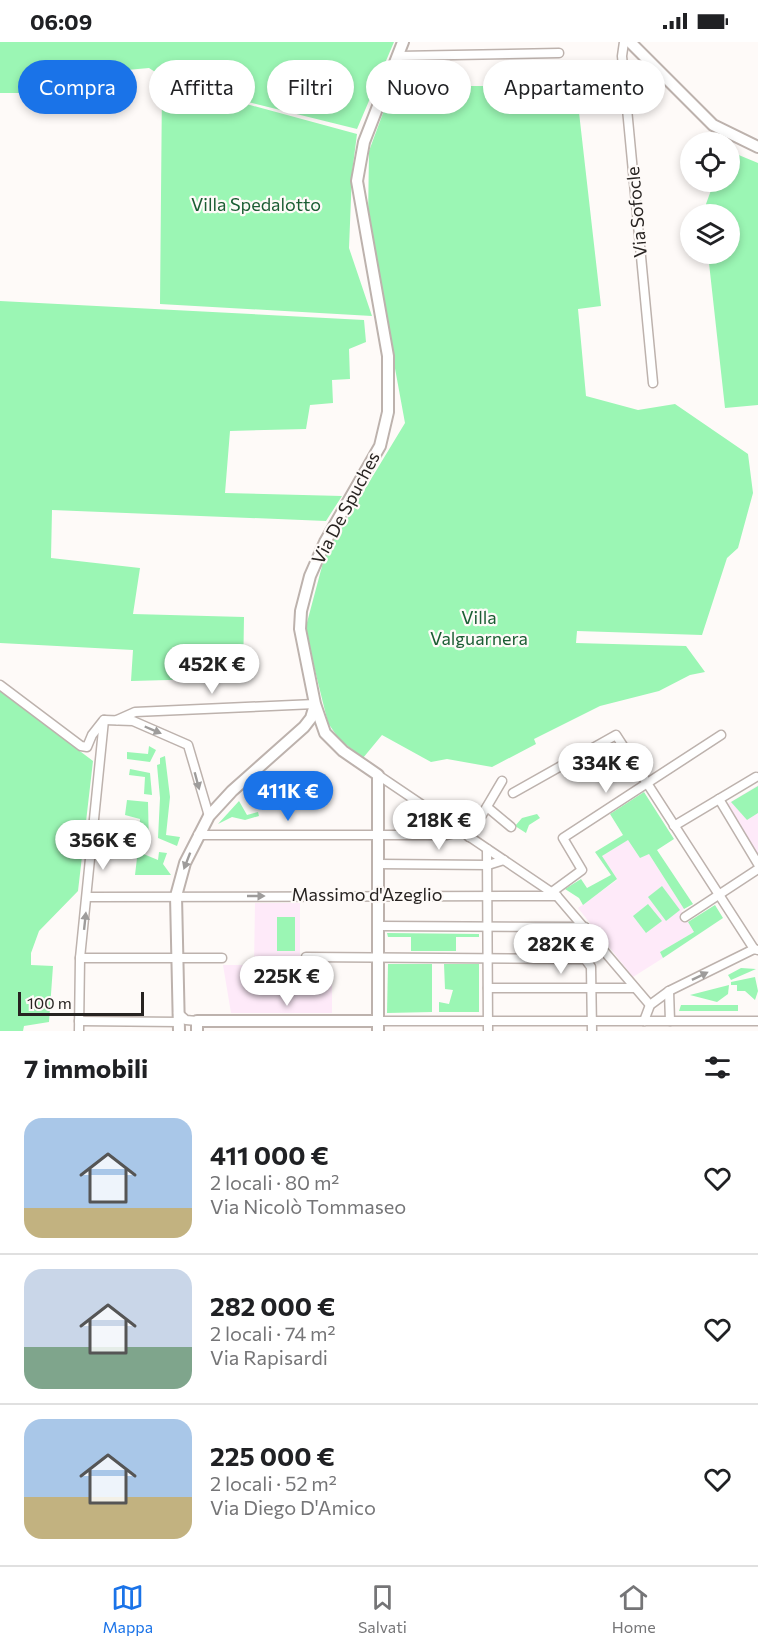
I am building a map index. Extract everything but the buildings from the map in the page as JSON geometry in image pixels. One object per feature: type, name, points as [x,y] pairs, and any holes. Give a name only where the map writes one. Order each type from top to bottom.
[{"type":"street","name":"Via De Spuches","points":[[403,42],[364,142],[357,181],[388,356],[388,412],[380,446],[325,542],[310,576],[301,611],[300,629],[315,704],[325,733],[343,751],[555,894],[650,1005]]},
{"type":"street","name":"Via Sofocle","points":[[624,42],[622,56],[653,382]]},
{"type":"street","points":[[630,42],[713,124],[758,147]]},
{"type":"street","points":[[398,56],[559,53]]},
{"type":"street","points":[[0,685],[81,746],[87,747],[92,735],[104,720]]},
{"type":"street","points":[[117,720],[135,712],[315,704],[311,718],[304,727],[232,791],[209,816],[185,863],[176,896],[180,1024]]},
{"type":"street","points":[[104,720],[133,721],[188,745],[209,816]]},
{"type":"street","points":[[80,1031],[80,958],[104,720]]},
{"type":"street","points":[[304,727],[316,728],[325,733]]},
{"type":"street","points":[[513,793],[616,735],[718,896],[756,950],[669,991],[650,1005],[644,1021]]},
{"type":"street","points":[[555,894],[582,870],[563,838],[721,735]]},
{"type":"street","points":[[378,775],[378,1026]]},
{"type":"street","points":[[674,826],[756,777]]},
{"type":"street","points":[[469,837],[502,781]]},
{"type":"street","points":[[719,799],[758,864]]},
{"type":"street","points":[[487,807],[511,827]]},
{"type":"street","points":[[198,835],[379,836],[447,835],[460,832]]},
{"type":"street","points":[[487,849],[488,1026]]},
{"type":"street","points":[[379,864],[488,865],[504,860]]},
{"type":"street","points":[[685,917],[758,869]]},
{"type":"street","name":"Massimo d'Azeglio","points":[[87,897],[555,894]]},
{"type":"street","points":[[378,926],[585,927]]},
{"type":"street","points":[[306,957],[585,958],[590,962],[592,1026]]},
{"type":"street","points":[[80,958],[222,958]]},
{"type":"street","points":[[488,988],[634,988]]},
{"type":"street","points":[[669,991],[670,1021]]},
{"type":"street","points":[[79,1021],[180,1024],[186,1020],[197,1026],[592,1026],[644,1021],[758,1021]]},
{"type":"shaded area","points":[[758,785],[758,855],[726,805]]},
{"type":"shaded area","points":[[628,839],[649,854],[684,909],[681,911],[694,932],[660,952],[663,958],[633,977],[578,908],[617,880],[602,856]]},
{"type":"shaded area","points":[[255,903],[300,903],[300,965],[326,965],[326,972],[332,972],[332,1013],[231,1013],[223,965],[254,965]]},
{"type":"green space","points":[[0,42],[394,42],[386,60],[366,60],[366,108],[357,129],[297,114],[354,114],[354,60],[267,60],[267,107],[255,104],[255,60],[149,60],[149,68],[137,69],[137,60],[18,60],[18,93],[0,93]]},
{"type":"green space","name":"Villa Valguarnera","points":[[471,86],[483,86],[483,114],[579,114],[601,306],[578,309],[586,396],[638,410],[675,404],[748,454],[753,493],[738,548],[727,558],[702,635],[577,631],[576,643],[686,646],[705,672],[690,675],[659,691],[600,706],[534,739],[536,744],[492,767],[447,759],[431,762],[382,735],[363,758],[339,739],[328,723],[305,630],[325,555],[405,423],[368,221],[369,151],[383,114],[471,114]]},
{"type":"green space","name":"Villa Spedalotto","points":[[255,106],[267,110],[267,114],[283,114],[357,134],[352,173],[349,248],[372,316],[160,304],[162,114],[255,114]]},
{"type":"green space","points":[[740,156],[758,163],[758,405],[725,408],[709,264],[740,264],[740,204],[706,204],[710,192],[740,192]]},
{"type":"green space","points":[[0,301],[364,320],[366,342],[349,349],[350,379],[332,380],[333,403],[310,405],[306,429],[230,431],[225,493],[342,496],[326,521],[52,510],[51,558],[140,568],[133,614],[244,617],[243,678],[131,681],[133,650],[0,643]]},
{"type":"green space","points":[[0,691],[93,761],[78,891],[39,931],[31,953],[31,965],[53,966],[49,1022],[24,1026],[23,1031],[0,1031]]},
{"type":"green space","points":[[149,746],[156,750],[150,762],[127,759],[127,752],[148,754]]},
{"type":"green space","points":[[165,756],[170,797],[166,835],[180,837],[177,846],[158,838],[160,798],[157,765],[160,764],[160,758]]},
{"type":"green space","points":[[130,769],[150,773],[152,795],[144,794],[145,777],[129,775]]},
{"type":"green space","points":[[758,786],[758,813],[747,820],[731,802]]},
{"type":"green space","points":[[644,792],[674,839],[657,850],[693,904],[684,909],[649,854],[640,858],[628,840],[602,856],[617,879],[583,905],[579,898],[565,889],[581,879],[587,888],[611,875],[595,852],[623,835],[610,814]]},
{"type":"green space","points":[[127,800],[148,802],[149,847],[140,847],[140,840],[119,839],[119,833],[139,835],[140,819],[125,815]]},
{"type":"green space","points":[[239,801],[247,815],[258,812],[259,816],[245,820],[232,817],[218,824]]},
{"type":"green space","points":[[537,814],[540,818],[529,825],[526,833],[515,826],[522,818]]},
{"type":"green space","points":[[125,852],[141,853],[158,860],[159,852],[167,853],[163,864],[171,875],[135,875],[137,858],[125,856]]},
{"type":"green space","points":[[662,886],[680,910],[666,921],[648,897]]},
{"type":"green space","points":[[648,904],[662,921],[646,933],[633,916]]},
{"type":"green space","points":[[715,905],[723,918],[663,958],[660,952],[694,932],[688,922]]},
{"type":"green space","points":[[277,917],[295,917],[295,951],[277,951]]},
{"type":"green space","points":[[387,933],[479,934],[479,937],[456,937],[456,951],[411,951],[411,937],[388,937]]},
{"type":"green space","points":[[388,964],[432,964],[432,1012],[387,1013]]},
{"type":"green space","points":[[444,964],[479,964],[479,1012],[439,1012],[439,1002],[449,1004],[453,990],[445,989]]},
{"type":"green space","points":[[741,968],[756,969],[731,980],[728,975]]},
{"type":"green space","points":[[755,977],[758,991],[755,1000],[745,991],[737,991],[737,985],[731,985],[731,982]]},
{"type":"green space","points":[[729,985],[728,994],[717,1002],[690,995]]},
{"type":"green space","points":[[681,1005],[738,1005],[738,1011],[679,1011]]}]
